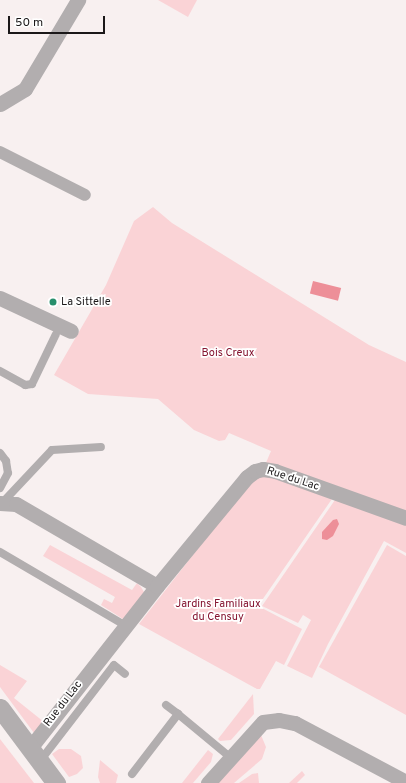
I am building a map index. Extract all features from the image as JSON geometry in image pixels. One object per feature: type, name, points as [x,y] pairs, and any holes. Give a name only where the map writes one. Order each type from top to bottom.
[{"type":"street","points":[[1,106],[25,89],[34,77],[78,0]]},
{"type":"street","points":[[0,152],[85,195]]},
{"type":"street","points":[[0,298],[71,331]]},
{"type":"street","name":"Rue du Lac","points":[[35,755],[126,626],[246,477],[263,469],[406,518]]},
{"type":"street","points":[[1,498],[16,504],[157,586]]},
{"type":"street","points":[[0,708],[56,783]]},
{"type":"street","points":[[208,783],[263,722],[279,720],[295,723],[406,782]]},
{"type":"lane","points":[[0,371],[25,385],[32,384],[56,334]]},
{"type":"lane","points":[[1,498],[52,450],[101,447]]},
{"type":"lane","points":[[0,453],[6,462],[8,473],[1,498]]},
{"type":"lane","points":[[0,552],[126,626]]},
{"type":"lane","points":[[35,755],[114,665],[125,674]]},
{"type":"lane","points":[[166,705],[230,757]]},
{"type":"lane","points":[[132,774],[178,714]]},
{"type":"green space","points":[[158,0],[197,0],[188,17]]},
{"type":"green space","name":"Bois Creux","points":[[153,207],[172,223],[369,345],[406,362],[406,513],[265,465],[271,451],[229,433],[225,440],[219,441],[194,430],[158,399],[88,394],[54,375],[106,285],[134,221]]},
{"type":"green space","name":"Jardins Familiaux du Censuy","points":[[262,473],[334,496],[258,606],[302,629],[284,665],[276,661],[260,689],[257,689],[139,624],[253,478]]},
{"type":"green space","points":[[337,497],[406,523],[406,553],[384,541],[328,644],[312,678],[287,666],[311,620],[303,615],[298,623],[262,606]]},
{"type":"green space","points":[[50,545],[132,590],[137,583],[141,587],[144,592],[126,621],[101,605],[104,599],[112,603],[115,597],[43,556]]},
{"type":"green space","points":[[387,545],[406,556],[406,715],[319,667]]},
{"type":"green space","points":[[0,665],[27,681],[14,698],[44,722],[34,733],[0,687]]},
{"type":"green space","points":[[253,694],[254,714],[231,740],[220,741],[218,739]]},
{"type":"green space","points":[[261,735],[266,747],[262,759],[234,783],[217,783]]},
{"type":"green space","points":[[0,739],[34,783],[0,783]]},
{"type":"green space","points":[[59,749],[71,749],[81,756],[83,768],[77,774],[69,777],[52,754]]},
{"type":"green space","points":[[208,750],[213,754],[211,762],[193,783],[182,783]]},
{"type":"green space","points":[[100,760],[118,775],[116,783],[100,783],[98,777]]},
{"type":"green space","points":[[302,771],[305,775],[297,783],[289,783]]},
{"type":"green space","points":[[258,773],[259,783],[239,783],[252,774]]},
{"type":"shaded area","points":[[313,281],[341,288],[338,301],[310,294]]},
{"type":"shaded area","points":[[337,519],[339,524],[333,536],[327,540],[322,539],[322,532],[333,520]]},
{"type":"place","name":"La Sittelle","points":[[53,302]]}]
